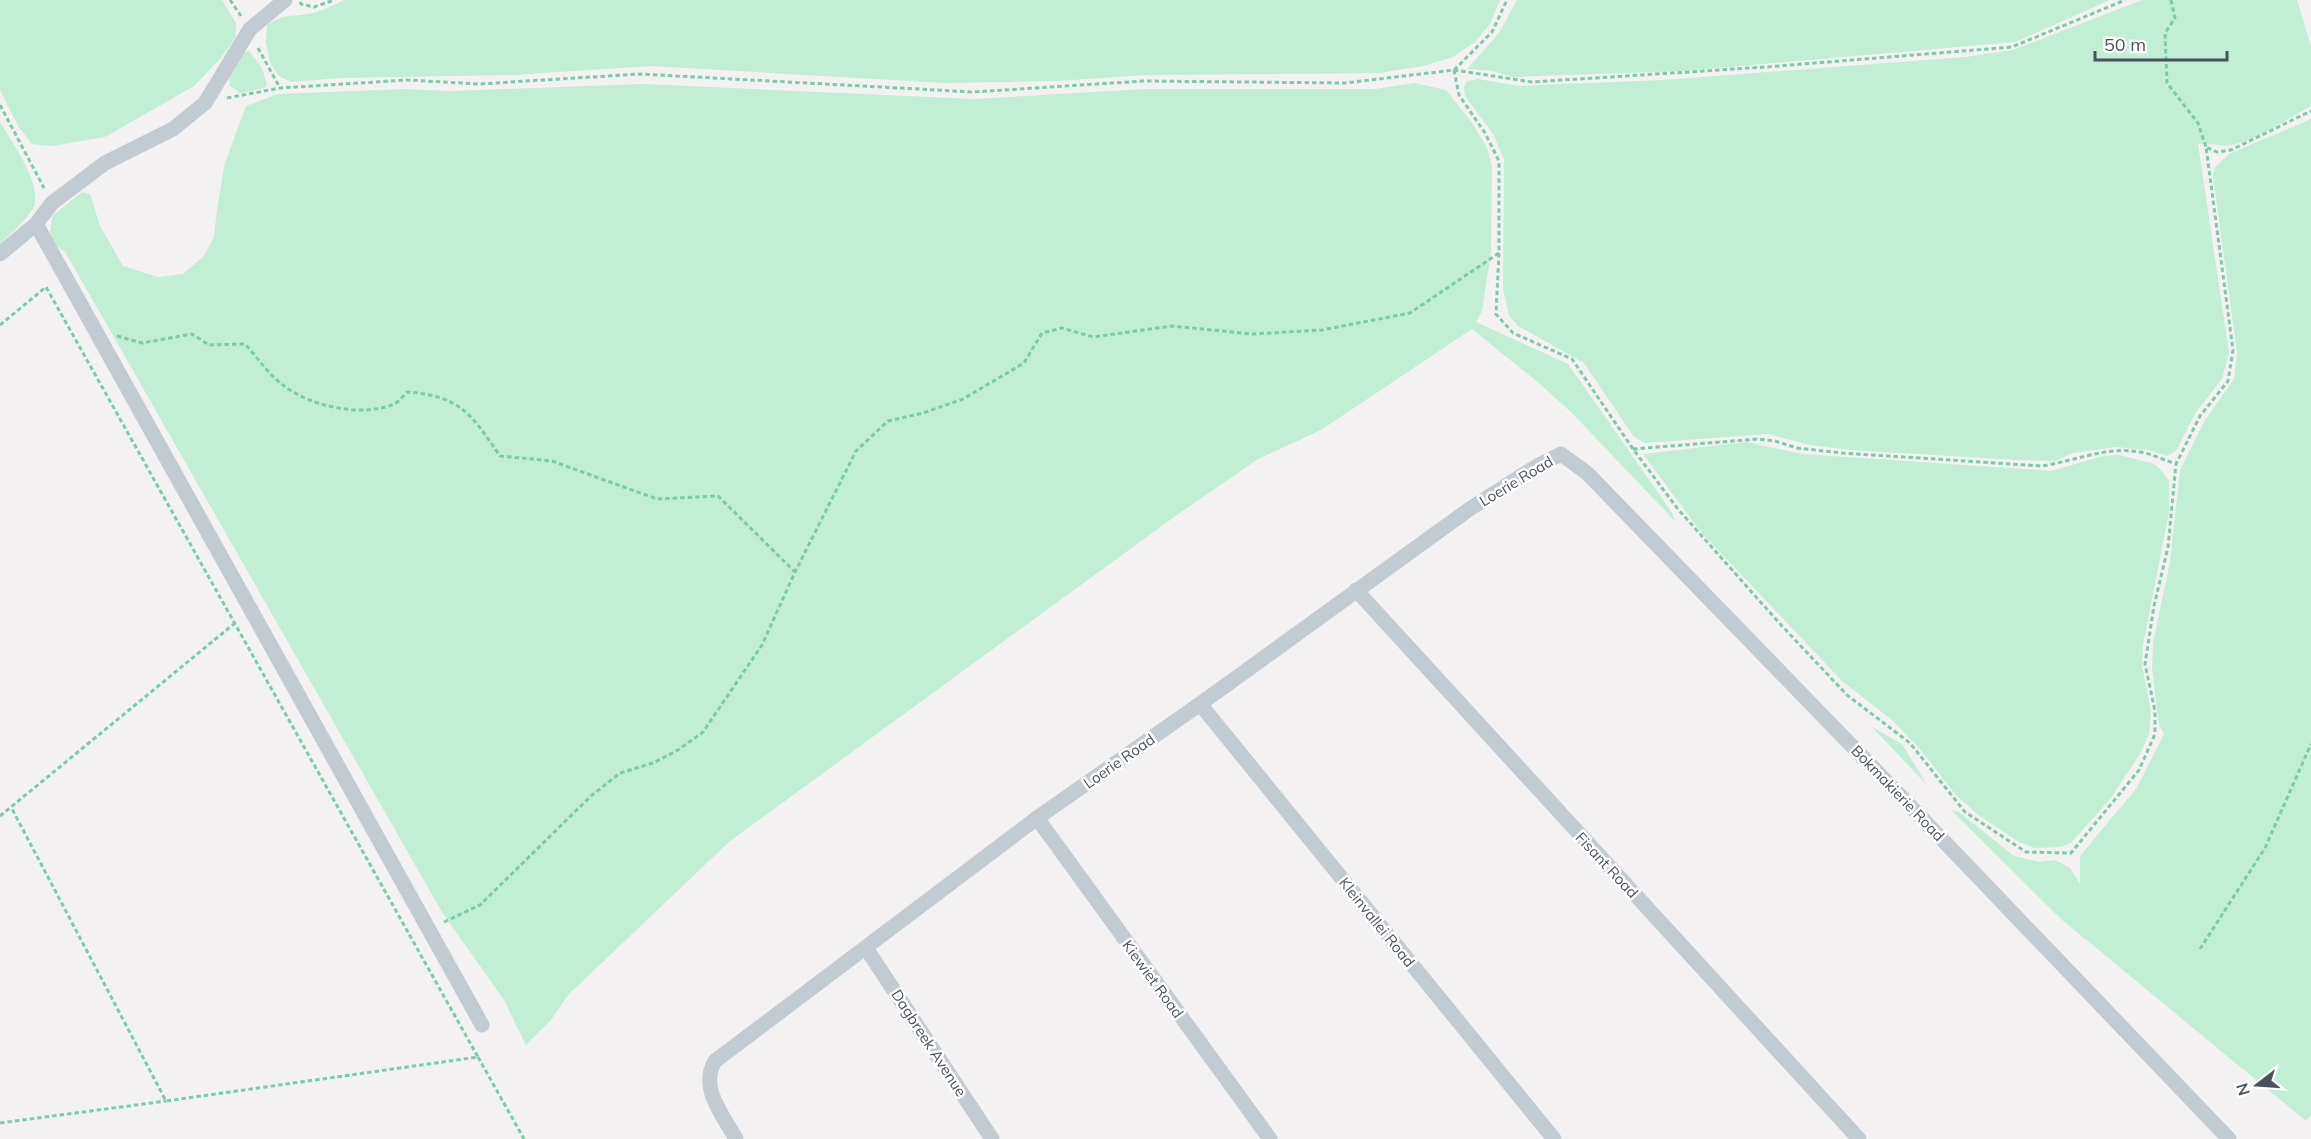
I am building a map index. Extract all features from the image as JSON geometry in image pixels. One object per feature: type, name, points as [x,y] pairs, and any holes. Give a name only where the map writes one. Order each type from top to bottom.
[{"type":"street","points":[[0,254],[36,224],[52,203],[105,163],[173,129],[205,103],[250,29],[285,0]]},
{"type":"street","points":[[36,224],[482,1025]]},
{"type":"street","name":"Loerie Road","points":[[736,1139],[711,1094],[709,1079],[715,1060],[1036,818],[1200,704],[1471,508],[1537,466],[1561,454]]},
{"type":"street","name":"Bokmakierie Road","points":[[1561,454],[1587,472],[2229,1139]]},
{"type":"street","name":"Fisant Road","points":[[1356,590],[1859,1139]]},
{"type":"street","name":"Kleinvallei Road","points":[[1200,704],[1554,1139]]},
{"type":"street","name":"Kiewiet Road","points":[[1036,818],[1270,1139]]},
{"type":"street","name":"Dagbreek Avenue","points":[[866,948],[992,1139]]},
{"type":"path","points":[[299,0],[302,4],[314,7],[334,0]]},
{"type":"path","points":[[1454,70],[1492,32],[1507,0]]},
{"type":"path","points":[[205,103],[280,88],[407,80],[479,84],[640,74],[973,92],[1143,81],[1345,83],[1454,70],[1532,82],[1766,68],[2012,48],[2125,0]]},
{"type":"path","points":[[1454,70],[1459,95],[1485,133],[1499,161],[1499,253],[1496,314],[1513,333],[1572,359],[1633,449],[1677,508],[1781,625],[1847,694],[1910,743],[1965,812],[2026,852],[2071,853],[2139,770],[2155,734],[2155,711],[2145,664],[2154,606],[2168,547],[2175,464],[2200,416],[2228,381],[2233,350],[2206,147],[2198,123],[2167,83],[2165,33],[2175,18],[2171,0]]},
{"type":"path","points":[[250,29],[264,62],[280,88]]},
{"type":"path","points":[[0,105],[52,203]]},
{"type":"path","points":[[2206,147],[2217,152],[2231,150],[2311,111]]},
{"type":"path","points":[[428,928],[456,918],[480,905],[591,796],[620,773],[653,763],[678,750],[703,732],[762,645],[795,572],[856,451],[888,421],[923,413],[963,399],[1024,363],[1042,333],[1062,328],[1093,337],[1172,326],[1252,334],[1322,330],[1410,313],[1499,253]]},
{"type":"path","points":[[0,325],[46,287],[524,1139]]},
{"type":"path","points":[[96,331],[142,343],[192,334],[209,345],[245,344],[283,385],[320,405],[351,409],[373,408],[395,404],[407,392],[428,393],[461,406],[479,425],[500,456],[552,461],[657,499],[718,496],[795,572]]},
{"type":"path","points":[[1633,449],[1758,439],[1775,441],[1797,448],[1842,453],[2042,466],[2068,462],[2092,454],[2118,451],[2141,452],[2175,464]]},
{"type":"path","points":[[0,816],[235,623]]},
{"type":"path","points":[[2199,949],[2265,848],[2311,744]]},
{"type":"path","points":[[11,807],[166,1101]]},
{"type":"path","points":[[0,1123],[478,1057]]},
{"type":"green space","points":[[0,0],[222,0],[236,23],[236,37],[220,59],[194,86],[105,137],[52,146],[32,144],[18,126],[0,90]]},
{"type":"green space","points":[[344,0],[1500,0],[1490,24],[1475,42],[1453,57],[1423,66],[1379,73],[1145,75],[1058,81],[945,83],[651,66],[513,75],[340,78],[291,82],[279,76],[270,63],[266,42],[267,25],[285,17],[317,12]]},
{"type":"green space","points":[[1517,0],[2110,0],[2015,42],[1682,71],[1513,77],[1492,71],[1467,69],[1499,33]]},
{"type":"green space","points":[[2142,0],[2297,0],[2311,46],[2311,106],[2240,143],[2198,144],[2229,352],[2222,379],[2196,412],[2176,451],[2167,456],[2149,450],[2116,447],[2073,453],[2055,461],[2017,460],[1851,450],[1809,445],[1768,434],[1645,443],[1634,437],[1584,363],[1518,326],[1509,315],[1503,289],[1504,159],[1493,134],[1465,96],[1464,87],[1467,81],[1478,79],[1520,86],[1663,80],[1966,57],[2013,50]]},
{"type":"green space","points":[[249,51],[262,68],[267,85],[264,88],[240,93],[230,86],[229,77],[244,52]]},
{"type":"green space","points":[[1414,83],[1446,90],[1473,124],[1487,148],[1492,166],[1491,252],[1482,311],[1476,322],[1568,364],[1671,511],[1675,521],[1572,413],[1472,329],[1321,430],[1258,459],[1174,517],[730,841],[568,995],[551,1020],[526,1045],[504,1000],[442,912],[65,252],[53,243],[50,234],[52,216],[82,192],[90,194],[100,226],[123,266],[158,277],[183,274],[204,256],[214,237],[225,163],[246,106],[278,94],[643,84],[974,99],[1145,89],[1376,89]]},
{"type":"green space","points":[[2311,119],[2311,1115],[2306,1121],[2061,919],[1952,811],[1959,812],[2014,856],[2039,862],[2055,860],[2070,868],[2080,884],[2080,856],[2136,789],[2164,734],[2159,725],[2152,668],[2153,643],[2170,562],[2180,470],[2205,420],[2234,379],[2237,352],[2213,176],[2215,167],[2229,154]]},
{"type":"green space","points":[[0,122],[19,152],[31,177],[35,201],[29,214],[0,244]]},
{"type":"green space","points":[[1747,442],[1802,454],[2051,471],[2103,456],[2119,455],[2154,464],[2162,471],[2169,481],[2169,512],[2143,645],[2142,665],[2151,712],[2149,734],[2140,754],[2111,798],[2071,843],[2060,847],[2035,848],[2019,842],[1978,815],[1955,794],[1920,749],[1892,720],[1842,681],[1701,532],[1643,454]]},
{"type":"green space","points":[[1872,727],[1902,744],[1927,785]]}]
